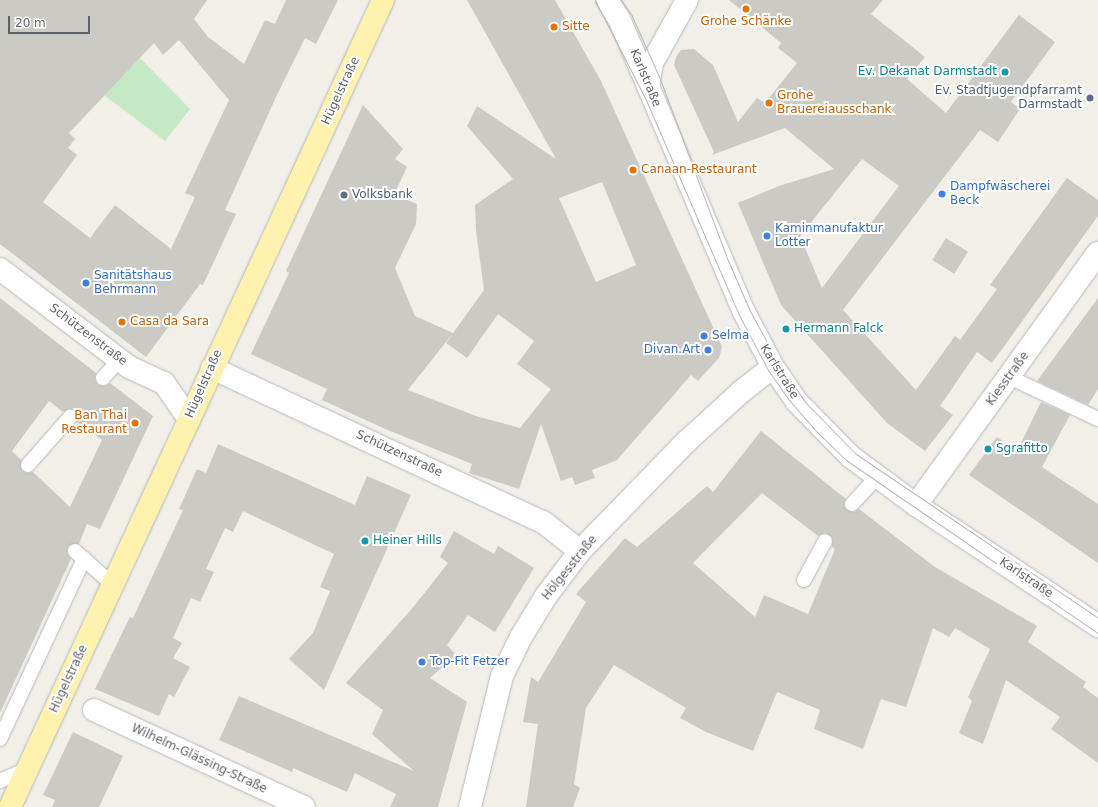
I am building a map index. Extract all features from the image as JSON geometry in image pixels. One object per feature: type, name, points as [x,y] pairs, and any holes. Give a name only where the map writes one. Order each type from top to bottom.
[{"type":"main road","name":"Hügelstraße","points":[[10,807],[383,0]]},
{"type":"street","name":"Karlstraße","points":[[607,0],[620,21],[744,312],[773,367],[797,402],[851,457],[877,477],[916,505],[1098,626]]},
{"type":"street","points":[[648,86],[652,63],[687,0]]},
{"type":"street","name":"Kiesstraße","points":[[916,505],[1098,253]]},
{"type":"street","name":"Schützenstraße","points":[[0,269],[129,367],[164,382],[189,419]]},
{"type":"street","name":"Hölgesstraße","points":[[470,807],[502,676],[520,637],[546,596],[580,551],[685,443],[742,391],[773,367]]},
{"type":"street","name":"Schützenstraße","points":[[212,368],[543,522],[580,551]]},
{"type":"street","name":"Wilhelm-Glässing-Straße","points":[[94,710],[304,807]]},
{"type":"lane","points":[[103,378],[119,360]]},
{"type":"lane","points":[[1009,378],[1098,419]]},
{"type":"lane","points":[[28,465],[70,417]]},
{"type":"lane","points":[[852,504],[877,477]]},
{"type":"lane","points":[[804,580],[825,541]]},
{"type":"lane","points":[[0,739],[80,555],[113,586]]},
{"type":"lane","points":[[0,781],[27,769]]},
{"type":"green space","points":[[140,58],[190,109],[165,141],[104,95]]},
{"type":"building","points":[[0,0],[207,0],[194,19],[208,37],[244,64],[265,20],[275,24],[286,0],[338,0],[316,44],[305,38],[276,97],[225,210],[236,214],[203,285],[200,284],[146,357],[0,244]],"holes":[[[179,40],[229,100],[185,193],[195,197],[171,249],[115,205],[90,238],[43,202],[77,155],[68,148],[75,139],[69,133],[154,43],[163,55]]]},
{"type":"building","points":[[467,0],[555,0],[601,81],[722,347],[719,358],[698,381],[691,375],[617,460],[592,470],[595,478],[575,485],[572,477],[561,481],[541,424],[519,489],[469,473],[472,464],[383,428],[322,400],[327,389],[251,354],[289,273],[286,271],[363,105],[403,149],[395,159],[407,167],[394,195],[417,204],[416,224],[395,268],[415,316],[453,333],[408,390],[476,416],[520,428],[551,389],[517,364],[534,341],[498,314],[467,358],[446,343],[484,290],[476,231],[475,205],[513,179],[467,126],[477,106],[556,159]],"holes":[[[602,182],[636,265],[596,282],[559,198]]]},
{"type":"building","points":[[729,0],[883,0],[871,14],[925,57],[907,79],[946,113],[1019,15],[1055,42],[1011,102],[1020,109],[998,142],[980,130],[843,310],[916,390],[955,336],[960,340],[997,289],[990,285],[1067,178],[1098,200],[1098,216],[992,363],[977,352],[940,406],[953,415],[925,451],[887,423],[781,305],[738,203],[779,186],[834,169],[785,128],[712,155],[714,152],[674,65],[676,57],[681,50],[694,49],[713,65],[738,122],[757,98],[765,103],[797,63],[778,48],[781,43]],"holes":[[[862,159],[899,186],[822,288],[800,236]]]},
{"type":"building","points":[[946,238],[968,252],[954,274],[932,260]]},
{"type":"building","points":[[0,298],[96,373],[95,380],[98,385],[105,386],[110,383],[153,416],[100,529],[87,524],[79,544],[68,546],[67,553],[71,559],[0,713]],"holes":[[[49,401],[63,412],[68,409],[75,410],[78,415],[77,422],[102,440],[70,507],[33,472],[27,473],[22,471],[21,460],[12,451]]]},
{"type":"building","points":[[1098,298],[1098,389],[1088,405],[1037,381]]},
{"type":"building","points":[[1041,402],[1070,415],[1042,467],[1098,504],[1098,563],[969,475],[997,437],[1017,451]]},
{"type":"building","points":[[761,431],[846,499],[844,506],[847,510],[854,512],[859,509],[935,567],[1037,626],[1028,642],[1086,682],[1083,687],[1098,698],[1098,763],[1051,729],[1060,717],[1006,680],[983,744],[959,733],[972,701],[968,697],[990,649],[955,628],[949,637],[933,628],[906,707],[881,699],[863,749],[814,729],[820,710],[777,692],[753,751],[706,732],[680,718],[686,708],[614,665],[586,708],[574,784],[580,788],[573,807],[526,807],[538,724],[523,722],[531,677],[538,682],[586,602],[576,594],[625,538],[637,547],[707,486],[713,492]],"holes":[[[762,493],[818,536],[825,533],[832,537],[832,547],[835,549],[808,614],[764,595],[755,617],[693,563]]]},
{"type":"building","points":[[218,444],[355,505],[367,476],[411,495],[324,690],[289,659],[313,633],[330,591],[320,587],[334,554],[243,511],[233,532],[225,528],[206,569],[214,572],[200,602],[191,598],[173,638],[182,643],[173,658],[190,667],[174,697],[169,694],[159,716],[95,689],[130,617],[133,618],[183,510],[179,509],[197,469],[206,473]]},
{"type":"building","points":[[454,531],[494,554],[498,546],[534,568],[495,632],[468,615],[447,645],[456,655],[430,678],[467,702],[438,807],[390,807],[396,794],[355,773],[347,792],[293,768],[292,772],[219,740],[239,696],[414,771],[372,734],[383,710],[346,683],[415,605],[448,563],[440,557]]},
{"type":"building","points":[[73,732],[123,756],[99,807],[52,807],[55,800],[43,795]]},
{"type":"tram line","points":[[595,0],[646,100],[738,313],[768,370],[789,400],[813,428],[846,460],[1098,633]]},
{"type":"tram line","points":[[621,0],[632,16],[660,79],[727,258],[750,311],[779,364],[806,403],[856,454],[1098,618]]},
{"type":"place","name":"Grohe Schänke","points":[[746,9]]},
{"type":"place","name":"Sitte","points":[[554,27]]},
{"type":"place","name":"Ev. Dekanat Darmstadt","points":[[1005,72]]},
{"type":"place","name":"Ev. Stadtjugendpfarramt Darmstadt","points":[[1090,98]]},
{"type":"place","name":"Grohe Brauereiausschank","points":[[769,103]]},
{"type":"place","name":"Canaan-Restaurant","points":[[633,170]]},
{"type":"place","name":"Dampfwäscherei Beck","points":[[942,194]]},
{"type":"place","name":"Volksbank","points":[[344,195]]},
{"type":"place","name":"Kaminmanufaktur Lotter","points":[[767,236]]},
{"type":"place","name":"Sanitätshaus Behrmann","points":[[86,283]]},
{"type":"place","name":"Casa da Sara","points":[[122,322]]},
{"type":"place","name":"Hermann Falck","points":[[786,329]]},
{"type":"place","name":"Selma","points":[[704,336]]},
{"type":"place","name":"Divan.Art","points":[[708,350]]},
{"type":"place","name":"Ban Thai Restaurant","points":[[135,423]]},
{"type":"place","name":"Sgrafitto","points":[[988,449]]},
{"type":"place","name":"Heiner Hills","points":[[365,541]]},
{"type":"place","name":"Top-Fit Fetzer","points":[[422,662]]}]
